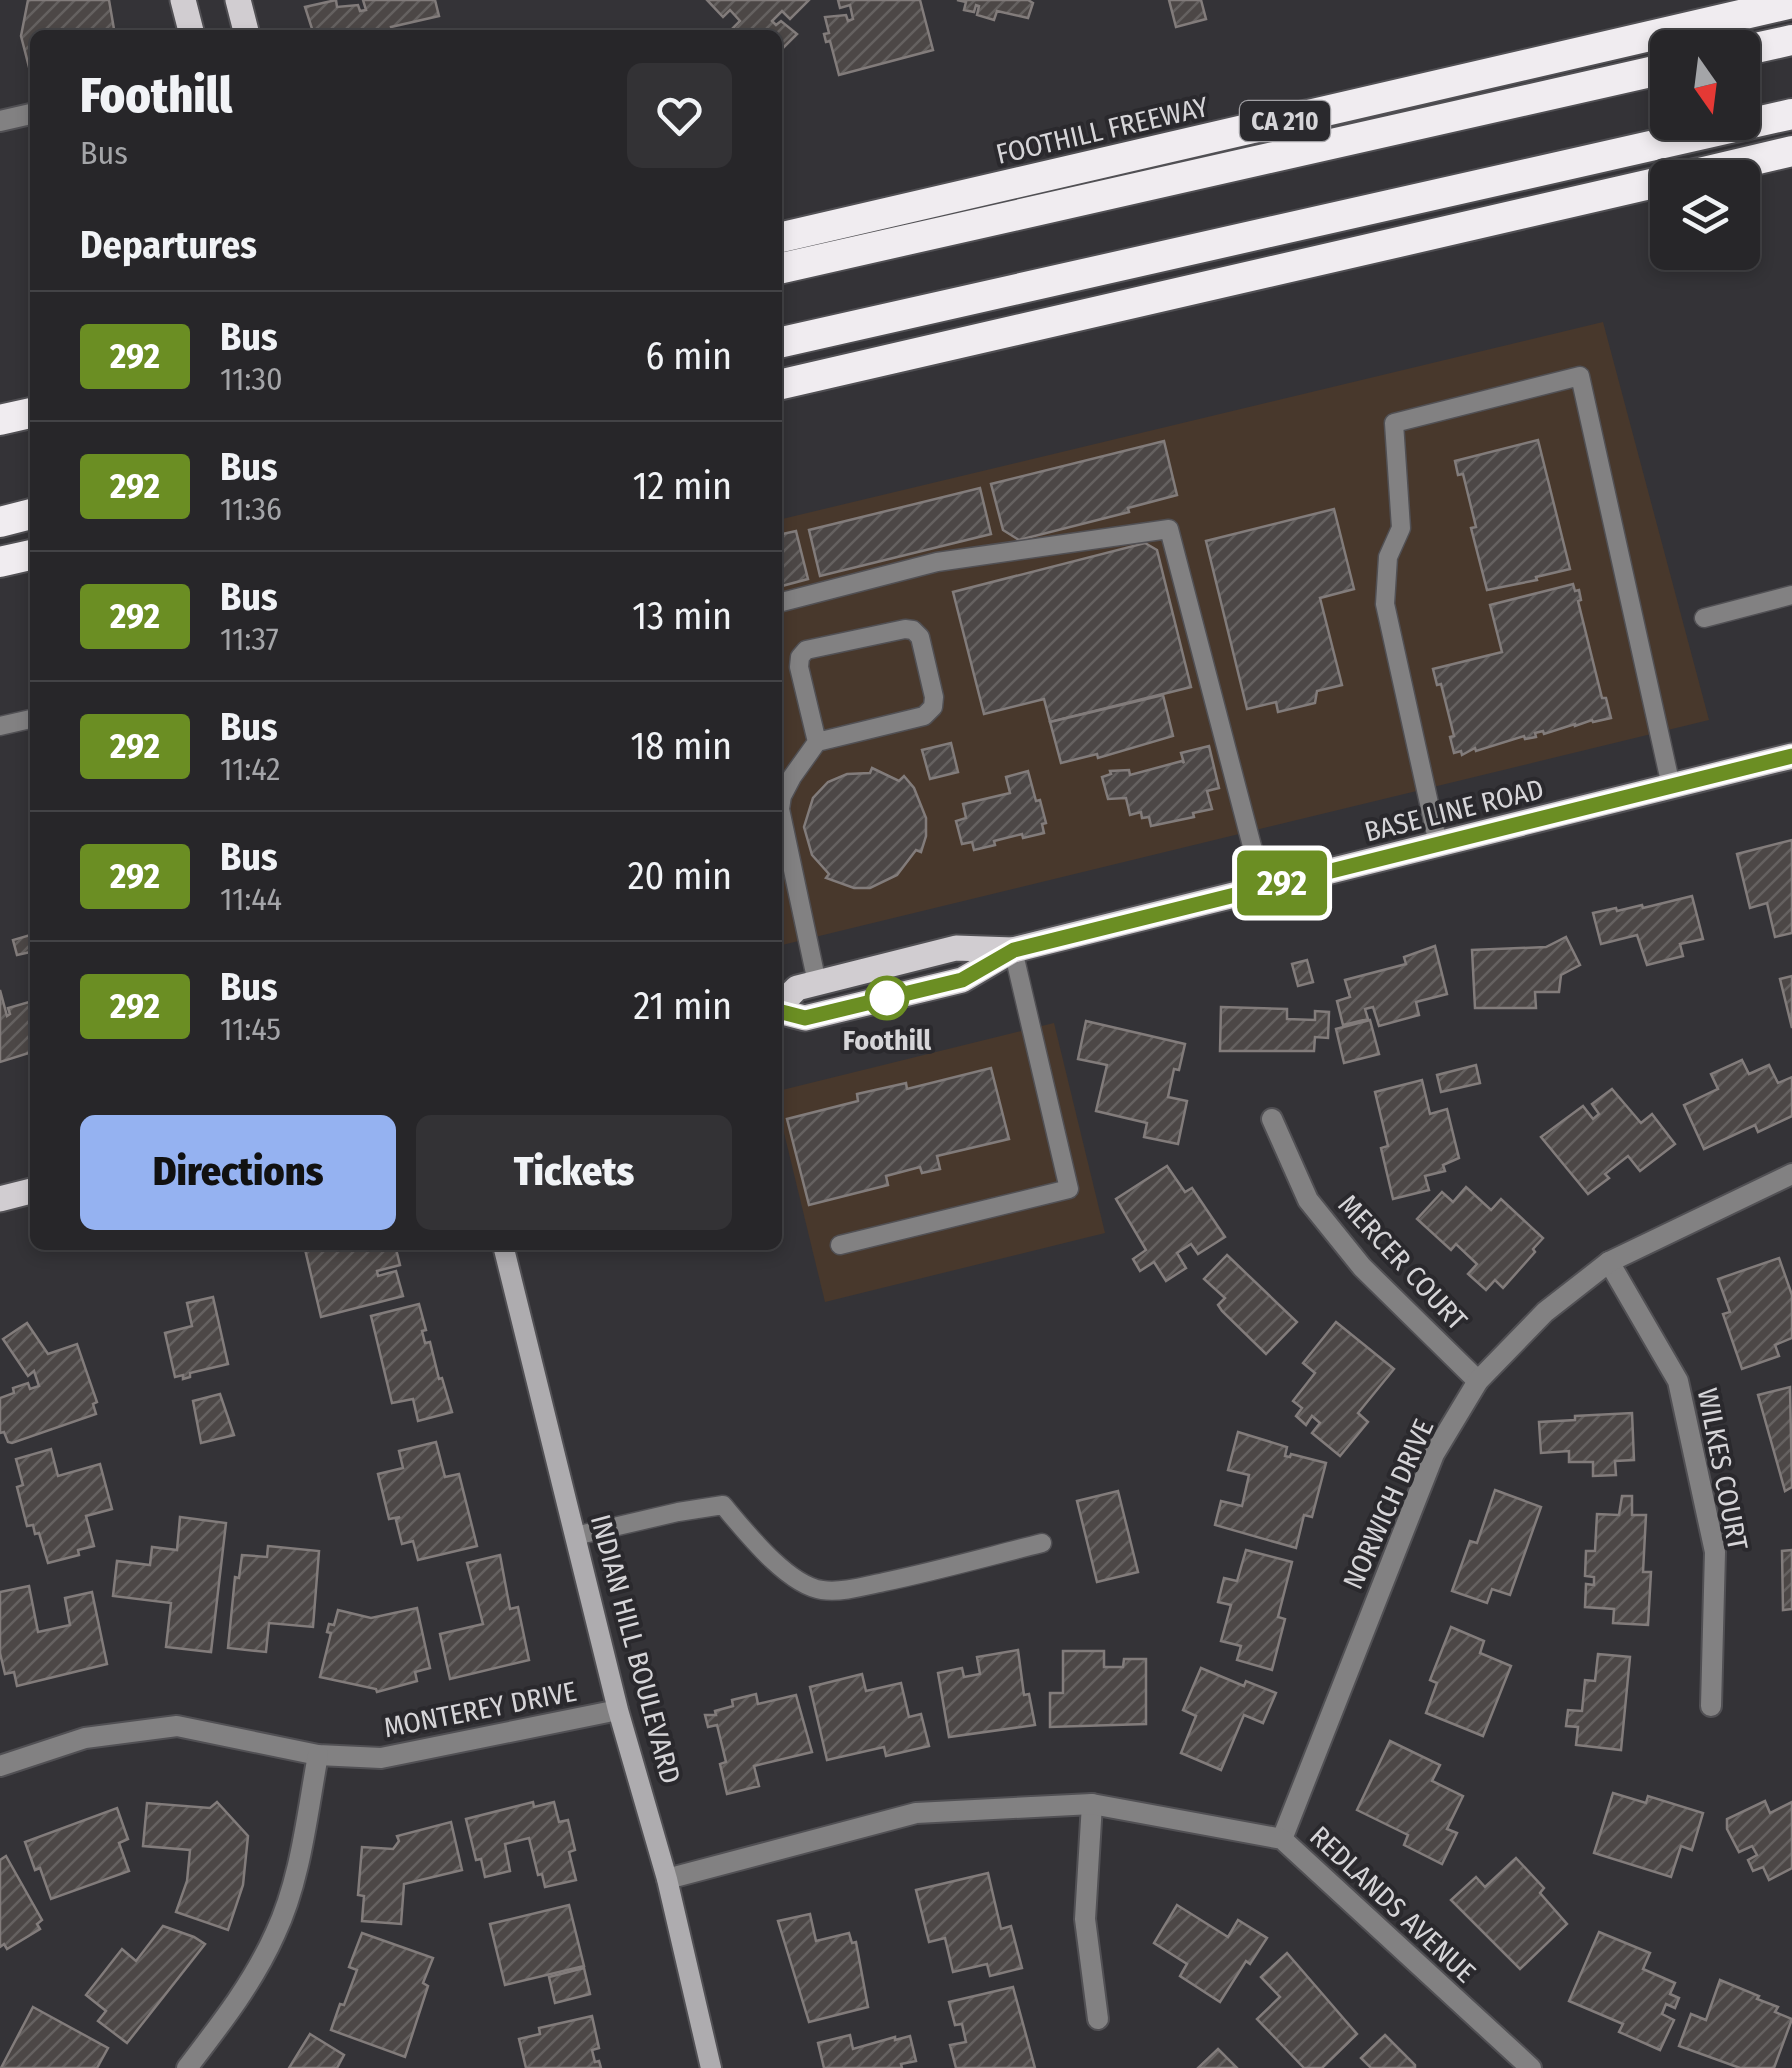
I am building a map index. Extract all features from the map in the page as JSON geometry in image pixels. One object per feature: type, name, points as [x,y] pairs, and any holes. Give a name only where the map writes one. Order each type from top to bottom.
[{"type":"highway","name":"FOOTHILL FREEWAY","points":[[782,237],[1792,3]]},
{"type":"highway","points":[[1760,47],[1792,40]]},
{"type":"highway","points":[[782,268],[1650,72]]},
{"type":"highway","points":[[782,342],[1792,114]]},
{"type":"highway","points":[[1754,160],[1792,151]]},
{"type":"highway","points":[[782,385],[1650,184]]},
{"type":"highway","points":[[0,420],[30,413]]},
{"type":"highway","points":[[0,522],[30,514]]},
{"type":"highway","points":[[0,562],[30,555]]},
{"type":"main road","points":[[184,0],[191,30]]},
{"type":"main road","points":[[238,0],[246,30]]},
{"type":"main road","name":"BASE LINE ROAD","points":[[782,1005],[797,988],[817,982],[956,948],[1014,950],[1792,756]]},
{"type":"main road","name":"BASE LINE ROAD","points":[[782,1010],[805,1018],[962,980],[1014,950]]},
{"type":"main road","points":[[0,1199],[30,1191]]},
{"type":"street","points":[[0,122],[30,114]]},
{"type":"street","name":"MERCER COURT","points":[[1272,1119],[1308,1200],[1362,1267],[1478,1381]]},
{"type":"street","name":"NORWICH DRIVE","points":[[1282,1839],[1434,1454],[1478,1381],[1545,1312],[1610,1262],[1792,1174]]},
{"type":"street","name":"INDIAN HILL BOULEVARD","points":[[504,1250],[712,2068]]},
{"type":"street","name":"WILKES COURT","points":[[1610,1262],[1678,1380],[1715,1552],[1712,1706]]},
{"type":"street","name":"MONTEREY DRIVE","points":[[0,1766],[85,1738],[177,1726],[318,1755],[381,1758],[618,1710]]},
{"type":"street","points":[[187,2068],[244,1993],[276,1932],[297,1867],[318,1755]]},
{"type":"street","points":[[1092,1804],[1086,1919],[1098,2018]]},
{"type":"street","name":"REDLANDS AVENUE","points":[[667,1879],[916,1814],[1092,1804],[1282,1839],[1531,2068]]},
{"type":"lane","points":[[1438,844],[1385,604],[1388,558],[1401,528],[1394,423],[1580,376],[1671,786]]},
{"type":"lane","points":[[782,603],[937,562],[1169,529],[1263,888]]},
{"type":"lane","points":[[1704,618],[1792,596]]},
{"type":"lane","points":[[782,796],[817,742],[924,716],[934,706],[920,637],[913,630],[806,650],[800,656],[799,667],[817,742]]},
{"type":"lane","points":[[0,726],[30,719]]},
{"type":"lane","points":[[782,818],[817,982]]},
{"type":"lane","points":[[840,1245],[1068,1188],[1014,950]]},
{"type":"lane","points":[[575,1536],[723,1505],[762,1550],[793,1577],[820,1590],[855,1588],[927,1573],[1042,1543]]},
{"type":"shaded area","points":[[1603,322],[1709,720],[782,945],[782,519]]},
{"type":"shaded area","points":[[1054,1023],[1105,1233],[825,1302],[782,1125],[782,1090]]},
{"type":"building","points":[[28,0],[109,0],[114,30],[30,30],[30,67],[21,36]]},
{"type":"building","points":[[336,0],[337,7],[358,5],[360,11],[366,10],[363,0],[435,0],[439,16],[391,27],[392,30],[312,30],[305,7]]},
{"type":"building","points":[[707,0],[809,0],[790,19],[782,11],[772,21],[776,25],[781,21],[797,34],[782,49],[782,30],[731,30],[740,21],[730,10],[723,17]]},
{"type":"building","points":[[838,0],[920,0],[933,50],[839,75],[830,41],[826,42],[824,34],[829,33],[825,17],[846,15],[848,21],[853,19],[850,5],[840,8]]},
{"type":"building","points":[[957,0],[1033,3],[1028,18],[997,11],[994,20],[977,15],[976,5],[974,12],[964,10],[966,2]]},
{"type":"building","points":[[1169,0],[1201,0],[1206,19],[1176,27]]},
{"type":"building","points":[[1538,440],[1570,569],[1487,590],[1471,528],[1476,527],[1463,474],[1458,475],[1455,461]]},
{"type":"building","points":[[1164,441],[1177,495],[1128,508],[1129,512],[1019,540],[1003,530],[991,484]]},
{"type":"building","points":[[980,488],[991,534],[820,576],[809,530]]},
{"type":"building","points":[[1334,509],[1354,589],[1320,598],[1342,685],[1317,691],[1315,703],[1278,712],[1276,702],[1247,709],[1206,541]]},
{"type":"building","points":[[796,531],[808,579],[782,586],[782,534]]},
{"type":"building","points":[[1145,543],[1157,550],[1191,687],[1050,722],[1044,699],[984,714],[953,592]]},
{"type":"building","points":[[1573,584],[1575,591],[1579,590],[1578,601],[1602,698],[1606,698],[1611,718],[1544,734],[1543,731],[1535,733],[1536,737],[1524,736],[1462,755],[1461,751],[1454,753],[1450,737],[1454,736],[1441,684],[1437,685],[1433,669],[1502,652],[1490,605]]},
{"type":"building","points":[[1163,695],[1173,736],[1098,758],[1097,754],[1061,763],[1050,722]]},
{"type":"building","points":[[951,743],[958,772],[930,779],[922,750]]},
{"type":"building","points":[[1209,746],[1219,788],[1207,791],[1212,809],[1151,826],[1149,817],[1142,818],[1141,812],[1130,815],[1126,798],[1108,799],[1102,777],[1110,771],[1129,770],[1130,775],[1184,763],[1181,753]]},
{"type":"building","points":[[872,768],[899,781],[904,776],[914,788],[926,818],[926,836],[921,852],[916,850],[897,875],[870,888],[854,888],[826,878],[829,874],[812,855],[804,827],[813,798],[828,782],[847,774],[870,773]]},
{"type":"building","points":[[1028,771],[1046,823],[1042,824],[1044,833],[1023,838],[1022,834],[974,850],[972,842],[962,844],[956,821],[966,818],[963,804],[1010,793],[1006,777]]},
{"type":"building","points":[[1792,840],[1792,933],[1775,937],[1767,903],[1750,908],[1737,854]]},
{"type":"building","points":[[1692,896],[1703,939],[1680,944],[1683,956],[1647,965],[1637,935],[1601,944],[1593,913],[1642,905],[1643,908]]},
{"type":"building","points":[[30,935],[30,952],[17,955],[13,940]]},
{"type":"building","points":[[1566,937],[1580,965],[1561,975],[1559,992],[1535,992],[1536,1008],[1475,1008],[1472,950],[1546,947]]},
{"type":"building","points":[[1435,946],[1447,994],[1416,1002],[1419,1015],[1379,1026],[1373,1007],[1365,1009],[1368,1019],[1343,1025],[1337,1001],[1350,997],[1345,980],[1406,964],[1404,957]]},
{"type":"building","points":[[1307,960],[1313,982],[1298,986],[1292,964]]},
{"type":"building","points":[[1792,976],[1792,1028],[1780,979]]},
{"type":"building","points":[[0,990],[7,1016],[8,1008],[29,1002],[30,1053],[0,1062]]},
{"type":"building","points":[[1221,1007],[1287,1009],[1287,1019],[1315,1020],[1315,1011],[1329,1012],[1328,1038],[1315,1037],[1314,1051],[1220,1051]]},
{"type":"building","points":[[1370,1020],[1379,1054],[1344,1063],[1336,1029]]},
{"type":"building","points":[[1086,1021],[1185,1044],[1168,1097],[1187,1101],[1178,1144],[1144,1137],[1147,1123],[1096,1111],[1107,1065],[1078,1059]]},
{"type":"building","points":[[1742,1060],[1749,1074],[1769,1065],[1778,1083],[1792,1077],[1792,1116],[1758,1132],[1755,1125],[1704,1149],[1684,1105],[1718,1089],[1711,1074]]},
{"type":"building","points":[[1476,1065],[1480,1083],[1441,1092],[1437,1075]]},
{"type":"building","points":[[991,1068],[1009,1139],[937,1156],[940,1169],[922,1173],[920,1167],[886,1176],[888,1185],[809,1205],[787,1119],[858,1101],[857,1094],[906,1083],[907,1089]]},
{"type":"building","points":[[1422,1080],[1430,1114],[1447,1109],[1459,1158],[1443,1165],[1445,1171],[1425,1176],[1429,1190],[1393,1199],[1381,1148],[1388,1146],[1375,1092]]},
{"type":"building","points":[[1612,1089],[1641,1123],[1652,1114],[1675,1144],[1640,1171],[1628,1156],[1588,1194],[1541,1137],[1583,1106],[1593,1119],[1599,1114],[1592,1104]]},
{"type":"building","points":[[1167,1166],[1185,1192],[1192,1188],[1225,1237],[1198,1254],[1191,1244],[1177,1253],[1186,1268],[1166,1281],[1154,1262],[1140,1271],[1133,1259],[1146,1250],[1116,1199]]},
{"type":"building","points":[[1466,1187],[1491,1210],[1501,1199],[1543,1238],[1503,1288],[1495,1280],[1486,1290],[1468,1274],[1477,1264],[1456,1244],[1451,1250],[1417,1219],[1442,1192],[1453,1202]]},
{"type":"building","points":[[305,1250],[396,1250],[400,1265],[377,1271],[378,1276],[396,1271],[403,1296],[321,1317]]},
{"type":"building","points":[[1227,1255],[1297,1322],[1266,1354],[1222,1311],[1218,1305],[1225,1298],[1204,1279]]},
{"type":"building","points":[[1779,1258],[1792,1295],[1792,1338],[1775,1345],[1779,1356],[1742,1369],[1723,1314],[1730,1312],[1718,1279]]},
{"type":"building","points":[[213,1297],[228,1364],[190,1373],[190,1377],[183,1379],[183,1375],[175,1377],[165,1333],[192,1326],[187,1303]]},
{"type":"building","points":[[419,1304],[425,1343],[430,1342],[452,1412],[418,1421],[413,1399],[392,1403],[371,1316]]},
{"type":"building","points":[[1336,1322],[1394,1369],[1358,1413],[1368,1422],[1340,1456],[1312,1433],[1320,1423],[1312,1416],[1306,1425],[1296,1416],[1302,1408],[1293,1401],[1315,1373],[1303,1363]]},
{"type":"building","points":[[27,1323],[48,1354],[77,1344],[97,1402],[93,1404],[96,1414],[12,1443],[4,1432],[0,1433],[0,1398],[28,1383],[30,1389],[39,1386],[34,1371],[28,1376],[3,1339]]},
{"type":"building","points":[[1790,1387],[1792,1487],[1785,1491],[1758,1395]]},
{"type":"building","points":[[220,1394],[234,1435],[201,1443],[193,1401]]},
{"type":"building","points":[[1632,1413],[1634,1460],[1615,1461],[1616,1475],[1593,1476],[1593,1462],[1569,1462],[1569,1451],[1541,1453],[1539,1422]]},
{"type":"building","points":[[1238,1432],[1287,1447],[1285,1456],[1326,1463],[1312,1517],[1304,1515],[1296,1548],[1215,1525],[1221,1501],[1242,1506],[1249,1475],[1228,1470]]},
{"type":"building","points":[[436,1442],[445,1477],[459,1474],[477,1546],[418,1560],[413,1541],[402,1544],[396,1520],[400,1517],[389,1519],[378,1474],[403,1468],[399,1451]]},
{"type":"building","points":[[51,1449],[58,1476],[100,1464],[112,1509],[86,1516],[94,1546],[78,1550],[79,1555],[48,1563],[39,1533],[35,1534],[33,1525],[27,1526],[17,1487],[23,1485],[16,1459]]},
{"type":"building","points":[[1495,1490],[1541,1507],[1510,1595],[1492,1589],[1487,1603],[1452,1591],[1470,1541],[1477,1543]]},
{"type":"building","points":[[1118,1491],[1138,1572],[1097,1582],[1077,1501]]},
{"type":"building","points":[[1622,1496],[1632,1496],[1632,1515],[1646,1515],[1643,1572],[1651,1572],[1648,1625],[1613,1623],[1614,1609],[1585,1607],[1586,1584],[1594,1585],[1594,1577],[1585,1576],[1586,1551],[1595,1551],[1597,1514],[1619,1515]]},
{"type":"building","points":[[180,1517],[226,1523],[211,1652],[166,1647],[171,1603],[113,1596],[117,1561],[150,1565],[152,1547],[177,1550]]},
{"type":"building","points":[[268,1546],[319,1551],[313,1627],[269,1623],[266,1652],[228,1648],[235,1577],[239,1578],[242,1555],[267,1557]]},
{"type":"building","points":[[1246,1550],[1292,1562],[1278,1617],[1285,1619],[1272,1670],[1237,1660],[1241,1646],[1221,1641],[1231,1605],[1218,1602],[1224,1578],[1237,1581]]},
{"type":"building","points":[[1792,1550],[1792,1609],[1783,1610],[1782,1551]]},
{"type":"building","points":[[500,1555],[510,1609],[518,1607],[529,1660],[450,1679],[440,1634],[483,1624],[467,1563]]},
{"type":"building","points":[[29,1586],[38,1632],[70,1625],[65,1598],[92,1592],[107,1664],[17,1686],[14,1672],[5,1674],[0,1653],[0,1592]]},
{"type":"building","points":[[417,1608],[430,1668],[415,1672],[417,1681],[377,1692],[320,1677],[331,1633],[327,1632],[329,1624],[334,1625],[338,1610],[371,1618]]},
{"type":"building","points":[[1451,1627],[1484,1641],[1480,1653],[1511,1666],[1483,1736],[1426,1713],[1437,1683],[1430,1680]]},
{"type":"building","points":[[1018,1650],[1024,1695],[1029,1694],[1035,1725],[949,1737],[938,1673],[962,1668],[964,1677],[980,1674],[977,1657]]},
{"type":"building","points":[[1063,1651],[1104,1651],[1104,1667],[1123,1667],[1124,1659],[1146,1659],[1146,1724],[1050,1727],[1050,1693],[1063,1693]]},
{"type":"building","points":[[1598,1654],[1630,1657],[1621,1750],[1576,1745],[1578,1727],[1566,1726],[1568,1710],[1582,1711],[1585,1680],[1595,1681]]},
{"type":"building","points":[[1201,1668],[1244,1686],[1246,1681],[1276,1693],[1263,1723],[1244,1715],[1221,1770],[1181,1753],[1196,1716],[1183,1710]]},
{"type":"building","points":[[862,1674],[866,1691],[901,1683],[909,1717],[921,1714],[929,1746],[886,1756],[884,1747],[827,1760],[810,1687]]},
{"type":"building","points":[[756,1694],[758,1704],[796,1695],[812,1752],[754,1766],[759,1786],[727,1794],[720,1764],[726,1762],[717,1725],[708,1727],[705,1715],[716,1715],[715,1711],[733,1706],[732,1700]]},
{"type":"building","points":[[1390,1741],[1440,1765],[1432,1781],[1463,1796],[1447,1829],[1457,1833],[1442,1864],[1404,1845],[1408,1835],[1357,1810]]},
{"type":"building","points":[[1613,1793],[1646,1803],[1648,1796],[1703,1813],[1692,1850],[1681,1846],[1671,1877],[1594,1853]]},
{"type":"building","points":[[1765,1801],[1770,1813],[1792,1802],[1792,1868],[1769,1880],[1763,1867],[1753,1871],[1748,1860],[1757,1855],[1752,1846],[1739,1852],[1727,1829],[1727,1819]]},
{"type":"building","points":[[217,1802],[248,1836],[243,1885],[228,1930],[176,1912],[187,1881],[190,1850],[143,1846],[147,1803],[210,1808]]},
{"type":"building","points":[[533,1802],[534,1807],[554,1802],[559,1822],[568,1820],[575,1850],[569,1852],[576,1880],[545,1887],[529,1838],[505,1844],[510,1871],[485,1877],[481,1859],[476,1860],[466,1819]]},
{"type":"building","points":[[117,1808],[128,1839],[119,1843],[129,1871],[51,1899],[25,1842]]},
{"type":"building","points":[[451,1822],[462,1870],[404,1884],[401,1924],[362,1921],[364,1896],[358,1895],[362,1847],[393,1849],[399,1841],[397,1836]]},
{"type":"building","points":[[6,1856],[42,1920],[37,1924],[40,1929],[7,1949],[4,1944],[0,1947],[0,1860]]},
{"type":"building","points":[[1516,1858],[1544,1888],[1540,1893],[1567,1924],[1520,1969],[1451,1900],[1476,1877],[1485,1887]]},
{"type":"building","points":[[988,1873],[1001,1929],[1011,1926],[1022,1968],[990,1976],[987,1964],[953,1972],[945,1938],[929,1942],[916,1890]]},
{"type":"building","points":[[569,1905],[584,1966],[505,1985],[490,1924]]},
{"type":"building","points":[[1177,1905],[1228,1937],[1238,1920],[1267,1938],[1250,1964],[1246,1961],[1220,2002],[1180,1976],[1187,1964],[1154,1943]]},
{"type":"building","points":[[810,1914],[816,1941],[849,1933],[852,1943],[856,1942],[868,2007],[809,2022],[778,1921]]},
{"type":"building","points":[[163,1926],[205,1944],[127,2043],[98,2021],[106,2011],[86,1995],[122,1949],[136,1961]]},
{"type":"building","points":[[1599,1932],[1650,1953],[1643,1969],[1675,1983],[1670,1994],[1679,1998],[1675,2008],[1666,2004],[1662,2014],[1674,2020],[1660,2050],[1619,2032],[1623,2024],[1569,2001]]},
{"type":"building","points":[[362,1933],[433,1958],[405,2057],[331,2030],[357,1970],[349,1967]]},
{"type":"building","points":[[1287,1953],[1357,2034],[1322,2068],[1304,2068],[1257,2019],[1280,1997],[1261,1977]]},
{"type":"building","points":[[584,1968],[590,1994],[555,2003],[549,1977]]},
{"type":"building","points":[[1720,1980],[1759,1996],[1757,1999],[1778,2007],[1775,2012],[1792,2019],[1774,2068],[1740,2068],[1679,2046],[1691,2014],[1706,2020]]},
{"type":"building","points":[[1013,1987],[1035,2068],[956,2068],[950,2045],[966,2042],[962,2024],[955,2025],[949,2002]]},
{"type":"building","points":[[33,2007],[108,2048],[97,2068],[1,2068]]},
{"type":"building","points":[[592,2016],[599,2048],[592,2050],[601,2068],[526,2068],[519,2039],[540,2034],[539,2028]]},
{"type":"building","points":[[310,2034],[344,2055],[337,2068],[289,2068]]},
{"type":"building","points":[[850,2035],[853,2049],[910,2036],[916,2061],[901,2064],[902,2068],[824,2068],[818,2043]]},
{"type":"building","points":[[1385,2035],[1415,2068],[1371,2068],[1361,2058]]},
{"type":"building","points":[[1218,2049],[1237,2068],[1198,2068]]},
{"type":"bus line","name":"292","points":[[782,1012],[805,1018],[962,980],[1014,950],[1792,756]]},
{"type":"place","name":"Foothill","points":[[887,998]]}]
